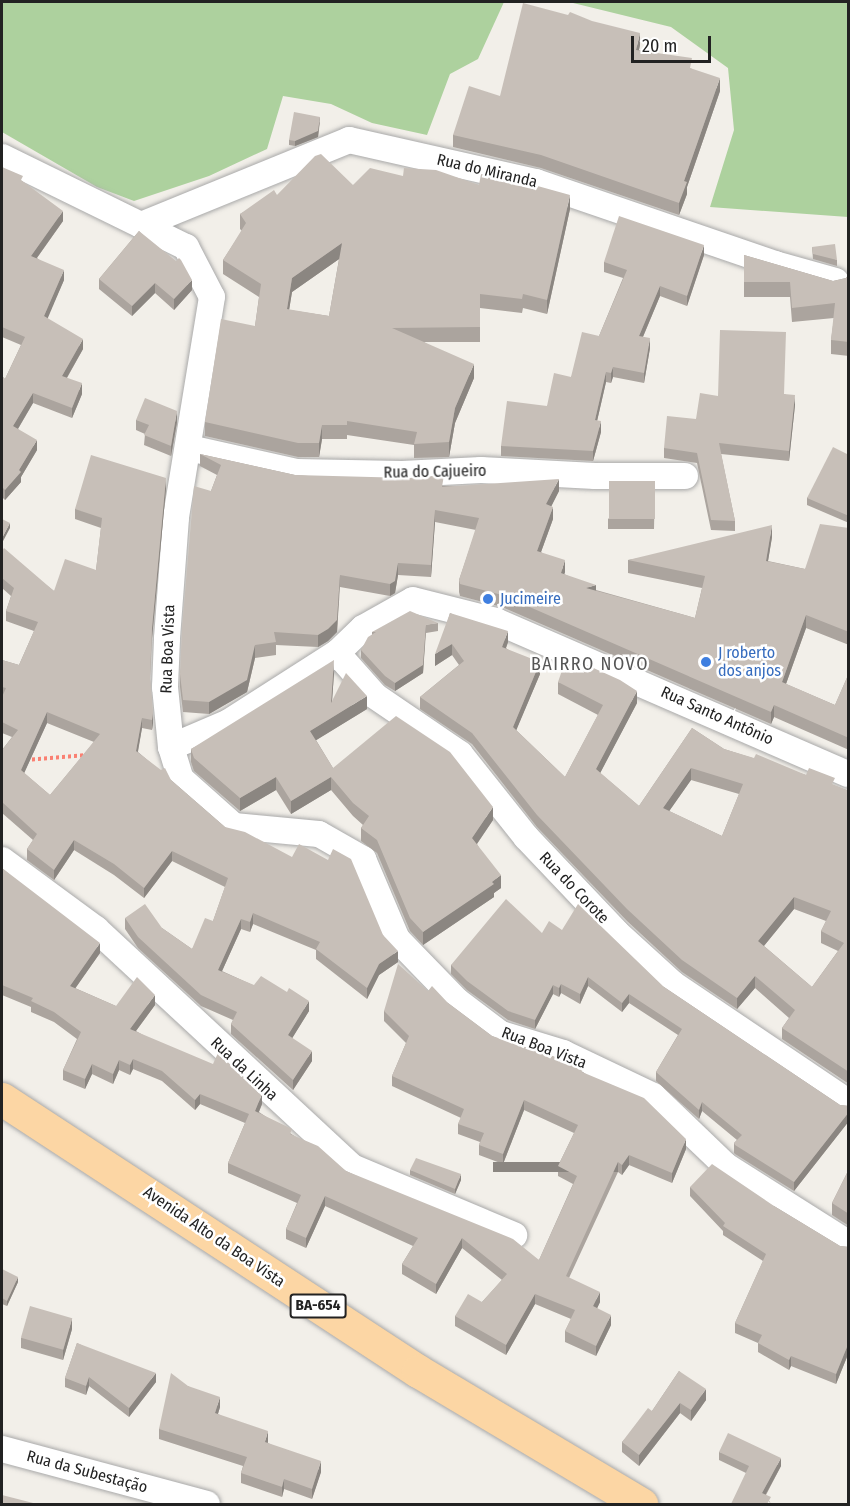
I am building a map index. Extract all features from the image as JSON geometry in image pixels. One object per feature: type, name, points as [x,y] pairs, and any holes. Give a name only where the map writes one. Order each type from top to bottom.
[{"type":"main road","name":"Avenida Alto da Boa Vista","points":[[2,1099],[418,1371],[641,1504]]},
{"type":"street","name":"Rua do Miranda","points":[[141,225],[349,140],[536,182],[775,264],[836,281]]},
{"type":"street","name":"Rua Boa Vista","points":[[2,157],[186,247],[212,297],[176,518],[167,639],[165,687],[171,747],[181,779],[234,826],[319,834],[363,859],[397,939],[457,1001],[501,1034],[563,1053],[653,1096],[726,1166],[849,1242]]},
{"type":"street","name":"Rua do Cajueiro","points":[[189,448],[296,472],[402,474],[481,470],[595,476],[685,476]]},
{"type":"street","name":"Rua Santo Antônio","points":[[171,747],[229,722],[337,653],[363,628],[413,600],[495,621],[849,774]]},
{"type":"street","name":"Rua do Corote","points":[[337,653],[375,696],[460,754],[526,837],[616,932],[673,984],[843,1099]]},
{"type":"street","name":"Rua da Linha","points":[[2,860],[96,930],[352,1167],[513,1235]]},
{"type":"street","name":"Rua da Subestação","points":[[2,1449],[207,1504]]},
{"type":"path","points":[[22,761],[99,755]]},
{"type":"green space","points":[[2,2],[504,2],[478,59],[450,74],[427,135],[372,123],[331,104],[283,96],[267,149],[209,176],[134,201],[97,187],[2,132]]},
{"type":"green space","points":[[569,2],[848,2],[848,217],[710,207],[734,130],[728,68],[671,27]]},
{"type":"building","points":[[523,3],[568,15],[570,12],[592,21],[640,33],[636,50],[692,58],[690,68],[720,78],[684,181],[687,182],[679,203],[541,155],[453,135],[469,86],[500,96]]},
{"type":"building","points":[[294,112],[320,117],[318,131],[295,141],[289,140]]},
{"type":"building","points":[[321,154],[353,185],[370,168],[403,176],[404,168],[436,170],[479,185],[481,174],[498,175],[570,195],[547,300],[523,294],[522,299],[480,294],[480,327],[392,328],[474,364],[455,408],[449,442],[414,444],[417,432],[347,421],[347,425],[322,425],[319,443],[298,443],[205,422],[221,319],[255,326],[261,284],[223,260],[246,223],[240,214],[274,190],[277,195],[315,156]],"holes":[[[342,243],[329,316],[287,309],[292,278]]]},
{"type":"building","points":[[2,167],[23,176],[21,180],[63,211],[31,256],[64,270],[44,316],[83,339],[62,376],[82,383],[72,408],[33,393],[13,426],[37,440],[19,470],[21,472],[5,490],[2,487],[2,376],[5,379],[25,337],[2,327]]},
{"type":"building","points":[[619,216],[704,245],[687,296],[660,286],[639,336],[650,338],[644,373],[613,367],[611,373],[606,372],[595,420],[601,421],[593,451],[501,446],[507,401],[547,406],[554,373],[571,377],[582,332],[599,336],[627,270],[604,262]]},
{"type":"building","points":[[139,231],[176,261],[179,258],[192,280],[174,299],[155,283],[132,306],[99,279]]},
{"type":"building","points":[[835,244],[837,260],[813,254],[812,247]]},
{"type":"building","points":[[744,255],[833,281],[846,278],[849,274],[849,342],[831,340],[835,303],[792,308],[790,282],[744,282]]},
{"type":"building","points":[[720,330],[786,332],[784,394],[795,395],[789,451],[719,443],[735,521],[711,520],[697,453],[664,448],[667,416],[696,419],[700,393],[718,396]]},
{"type":"building","points":[[145,398],[177,411],[171,446],[144,435],[149,425],[136,420]]},
{"type":"building","points":[[833,447],[849,455],[849,516],[807,498]]},
{"type":"building","points":[[200,454],[295,475],[409,478],[444,475],[442,487],[559,479],[546,504],[553,507],[537,551],[565,560],[561,573],[596,585],[586,588],[695,618],[705,576],[628,560],[772,525],[766,561],[805,569],[820,524],[849,528],[849,632],[806,615],[782,682],[835,705],[849,673],[849,738],[774,705],[771,712],[502,595],[460,584],[459,580],[479,518],[435,510],[431,565],[398,563],[395,581],[390,584],[340,575],[337,620],[328,629],[318,635],[274,632],[276,642],[255,645],[247,680],[209,702],[183,700],[180,674],[182,628],[194,486],[211,491],[221,465]]},
{"type":"building","points":[[91,455],[166,478],[152,628],[150,676],[153,712],[152,720],[142,718],[136,751],[161,770],[165,768],[171,780],[225,827],[245,832],[292,857],[299,844],[328,860],[333,849],[351,859],[383,935],[398,951],[379,964],[367,988],[316,949],[320,942],[253,913],[250,922],[241,919],[218,970],[254,985],[261,976],[287,992],[289,988],[309,1001],[288,1035],[312,1051],[293,1080],[231,1024],[237,1012],[201,995],[138,937],[125,918],[145,904],[162,928],[192,949],[205,918],[213,921],[228,878],[172,851],[144,888],[114,864],[74,840],[54,870],[27,849],[37,834],[2,802],[2,750],[18,730],[2,722],[2,697],[6,688],[2,687],[2,660],[19,665],[38,622],[6,611],[14,588],[2,578],[2,551],[4,548],[54,591],[65,559],[96,570],[102,518],[75,509]],"holes":[[[47,712],[100,734],[50,795],[21,770]]]},
{"type":"building","points":[[609,481],[655,481],[655,519],[609,519]]},
{"type":"building","points":[[2,519],[10,523],[2,538]]},
{"type":"building","points":[[410,611],[438,623],[426,625],[423,665],[395,683],[385,676],[361,650],[368,637],[376,632],[372,632]]},
{"type":"building","points":[[450,613],[508,631],[502,647],[540,662],[513,727],[565,777],[603,705],[558,682],[567,656],[620,680],[637,691],[596,769],[639,806],[692,728],[724,749],[754,758],[756,754],[806,775],[809,768],[835,778],[832,784],[849,791],[849,1072],[782,1028],[795,1010],[755,976],[737,998],[682,960],[627,909],[537,815],[472,733],[420,697],[464,661],[452,644],[435,654]],"holes":[[[691,768],[743,784],[722,836],[663,808]],[[794,897],[831,911],[821,931],[844,943],[812,987],[758,941]]]},
{"type":"building","points":[[334,660],[331,703],[346,673],[367,696],[310,731],[333,768],[396,716],[450,752],[493,807],[472,838],[501,875],[492,882],[494,884],[423,932],[410,918],[377,840],[361,828],[369,816],[353,803],[331,777],[291,801],[276,777],[240,798],[194,758],[191,749]]},
{"type":"building","points":[[2,868],[100,943],[70,986],[116,1006],[137,977],[155,995],[130,1029],[213,1064],[218,1053],[262,1094],[255,1111],[292,1129],[290,1134],[318,1146],[346,1171],[513,1239],[539,1260],[577,1176],[558,1166],[578,1125],[524,1100],[503,1154],[479,1145],[484,1133],[458,1124],[464,1109],[392,1076],[409,1036],[384,1011],[398,964],[428,991],[432,986],[448,1003],[492,1036],[553,1056],[583,1069],[582,1072],[644,1098],[686,1139],[672,1173],[629,1155],[622,1165],[618,1162],[566,1276],[600,1292],[593,1306],[611,1315],[596,1346],[565,1331],[575,1310],[535,1294],[506,1345],[455,1316],[468,1294],[482,1302],[507,1274],[462,1238],[436,1284],[402,1264],[418,1238],[325,1196],[306,1238],[286,1229],[301,1195],[228,1163],[249,1114],[200,1094],[195,1100],[162,1071],[133,1059],[130,1065],[119,1060],[113,1074],[92,1064],[85,1079],[63,1070],[81,1032],[54,1012],[31,1001],[33,998],[2,985]]},
{"type":"building","points":[[506,899],[542,933],[549,921],[562,930],[578,904],[664,987],[840,1105],[849,1106],[849,1112],[794,1182],[735,1145],[734,1143],[742,1135],[702,1102],[699,1110],[656,1072],[682,1029],[629,994],[622,1003],[588,977],[580,994],[561,984],[559,988],[553,985],[535,1020],[508,1011],[467,981],[451,965]]},
{"type":"building","points":[[416,1158],[461,1174],[455,1189],[410,1170]]},
{"type":"building","points":[[712,1164],[774,1206],[840,1246],[849,1247],[849,1342],[836,1374],[791,1356],[789,1360],[758,1343],[762,1335],[735,1323],[766,1254],[723,1226],[725,1223],[690,1187]]},
{"type":"building","points":[[849,1169],[849,1214],[832,1203]]},
{"type":"building","points":[[2,1269],[18,1277],[7,1301],[2,1298]]},
{"type":"building","points":[[30,1306],[72,1318],[63,1350],[21,1338]]},
{"type":"building","points":[[77,1343],[156,1373],[129,1408],[89,1377],[86,1386],[65,1378]]},
{"type":"building","points":[[679,1371],[706,1389],[691,1410],[680,1403],[639,1455],[622,1442],[648,1408],[652,1411]]},
{"type":"building","points":[[171,1373],[188,1386],[220,1397],[215,1413],[268,1431],[265,1442],[321,1461],[312,1489],[284,1479],[282,1487],[241,1473],[247,1457],[159,1429]]},
{"type":"building","points":[[728,1433],[781,1458],[762,1493],[771,1497],[767,1504],[731,1504],[749,1466],[719,1452]]},
{"type":"building","points":[[2,1495],[37,1504],[2,1504]]},
{"type":"place","name":"Jucimeire","points":[[488,599]]},
{"type":"place","name":"J roberto dos anjos","points":[[706,662]]},
{"type":"district","name":"BAIRRO NOVO","points":[[590,664]]}]
